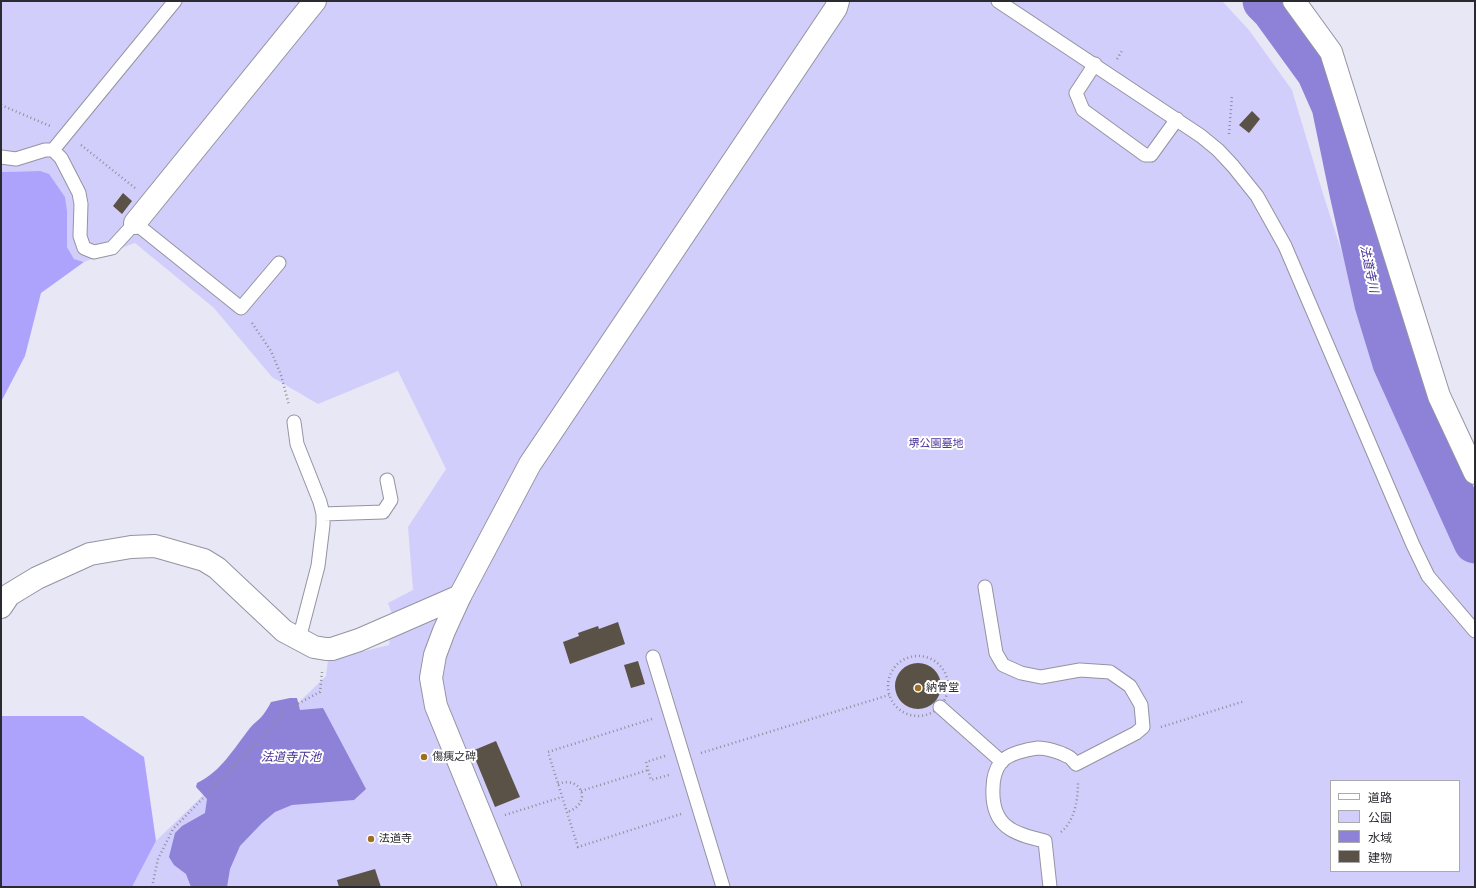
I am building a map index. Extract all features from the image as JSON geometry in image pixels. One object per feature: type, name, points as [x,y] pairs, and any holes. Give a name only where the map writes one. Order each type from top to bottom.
[{"type":"street","points":[[135,223],[316,1]]},
{"type":"street","points":[[510,887],[436,706],[431,678],[435,655],[460,596],[530,464],[836,8],[838,1]]},
{"type":"street","points":[[1294,1],[1331,52],[1439,396],[1475,473]]},
{"type":"street","points":[[1,607],[9,595],[37,578],[90,554],[131,547],[155,546],[204,560],[217,568],[284,631],[314,647],[332,649],[359,640],[460,596]]},
{"type":"lane","points":[[53,150],[175,1]]},
{"type":"lane","points":[[998,1],[1095,64],[1201,136],[1218,150],[1233,166],[1257,196],[1285,246],[1413,545],[1428,576],[1475,631]]},
{"type":"lane","points":[[1095,64],[1076,93],[1083,110],[1145,155],[1151,155],[1176,119]]},
{"type":"lane","points":[[1,157],[16,158],[45,150],[53,150],[61,158],[79,193],[81,204],[80,236],[84,248],[94,252],[112,248],[135,223],[242,308],[279,263]]},
{"type":"lane","points":[[294,422],[297,444],[320,502],[323,514],[318,566],[299,639]]},
{"type":"lane","points":[[323,514],[383,512],[390,500],[387,480]]},
{"type":"lane","points":[[985,587],[996,653],[1003,664],[1021,673],[1041,677],[1080,670],[1110,672],[1130,686],[1141,705],[1143,727],[1136,733],[1076,764],[1068,756],[1039,748],[1017,753],[1002,762],[994,776],[992,797],[996,816],[1008,829],[1025,837],[1045,841],[1050,887]]},
{"type":"lane","points":[[653,657],[723,887]]},
{"type":"lane","points":[[940,707],[1002,762]]},
{"type":"path","points":[[1117,59],[1123,49]]},
{"type":"path","points":[[1229,137],[1232,95]]},
{"type":"path","points":[[242,308],[271,351],[282,375],[294,422]]},
{"type":"path","points":[[920,656],[930,658],[938,663],[944,671],[948,690],[940,707],[931,713],[921,716],[911,715],[901,711],[894,704],[889,695],[889,676],[894,667],[901,661],[910,657],[920,656]]},
{"type":"path","points":[[152,887],[158,859],[173,829],[273,726],[286,710],[320,692]]},
{"type":"path","points":[[683,759],[889,695]]},
{"type":"path","points":[[1143,727],[1161,727],[1245,701]]},
{"type":"path","points":[[670,714],[548,752],[578,847],[699,809]]},
{"type":"path","points":[[657,758],[646,762],[651,780],[663,777]]},
{"type":"path","points":[[1045,841],[1062,831],[1073,817],[1078,794],[1076,764]]},
{"type":"path","points":[[581,791],[648,770]]},
{"type":"path","points":[[558,784],[571,782],[579,786],[581,791],[582,801],[576,809],[567,812]]},
{"type":"path","points":[[527,808],[562,797]]},
{"type":"green space","name":"堺公園墓地","points":[[1,1],[1222,1],[1249,30],[1292,90],[1324,197],[1388,394],[1457,545],[1475,561],[1475,887],[132,887],[156,841],[326,676],[328,660],[389,645],[393,617],[388,603],[413,590],[408,527],[446,469],[398,371],[318,404],[272,377],[214,308],[135,243],[84,262],[74,259],[67,247],[67,211],[40,171],[1,172]]},
{"type":"shaded area","points":[[40,171],[49,174],[65,197],[67,211],[67,247],[74,259],[84,262],[41,293],[25,356],[1,402],[1,172]]},
{"type":"shaded area","points":[[1,716],[83,716],[144,757],[156,841],[132,887],[1,887]]},
{"type":"water","name":"法道寺下池","points":[[297,698],[300,710],[323,708],[366,789],[354,800],[292,805],[275,812],[240,846],[230,869],[227,887],[191,887],[186,874],[174,865],[169,857],[175,833],[182,826],[205,813],[207,799],[196,787],[197,783],[213,773],[220,766],[250,728],[263,715],[271,702]]},
{"type":"building","points":[[1252,111],[1260,119],[1249,133],[1239,125]]},
{"type":"building","points":[[123,193],[132,201],[122,214],[113,206]]},
{"type":"building","points":[[618,622],[625,644],[570,664],[563,642],[579,636],[578,633],[598,626],[599,629]]},
{"type":"building","points":[[638,661],[645,684],[631,688],[624,665]]},
{"type":"building","name":"納骨堂","points":[[918,663],[931,667],[937,673],[941,686],[937,699],[931,705],[918,709],[905,705],[899,699],[895,686],[899,673],[905,667]]},
{"type":"building","points":[[496,741],[520,797],[495,807],[472,751]]},
{"type":"building","points":[[375,869],[381,887],[339,887],[337,880]]},
{"type":"waterway","name":"法道寺川","points":[[1264,1],[1273,10],[1318,72],[1333,106],[1376,304],[1394,363],[1475,542]]},
{"type":"place","name":"納骨堂","points":[[918,688]]},
{"type":"place","name":"傷痍之碑","points":[[424,757]]},
{"type":"place","name":"法道寺","points":[[371,839]]}]
